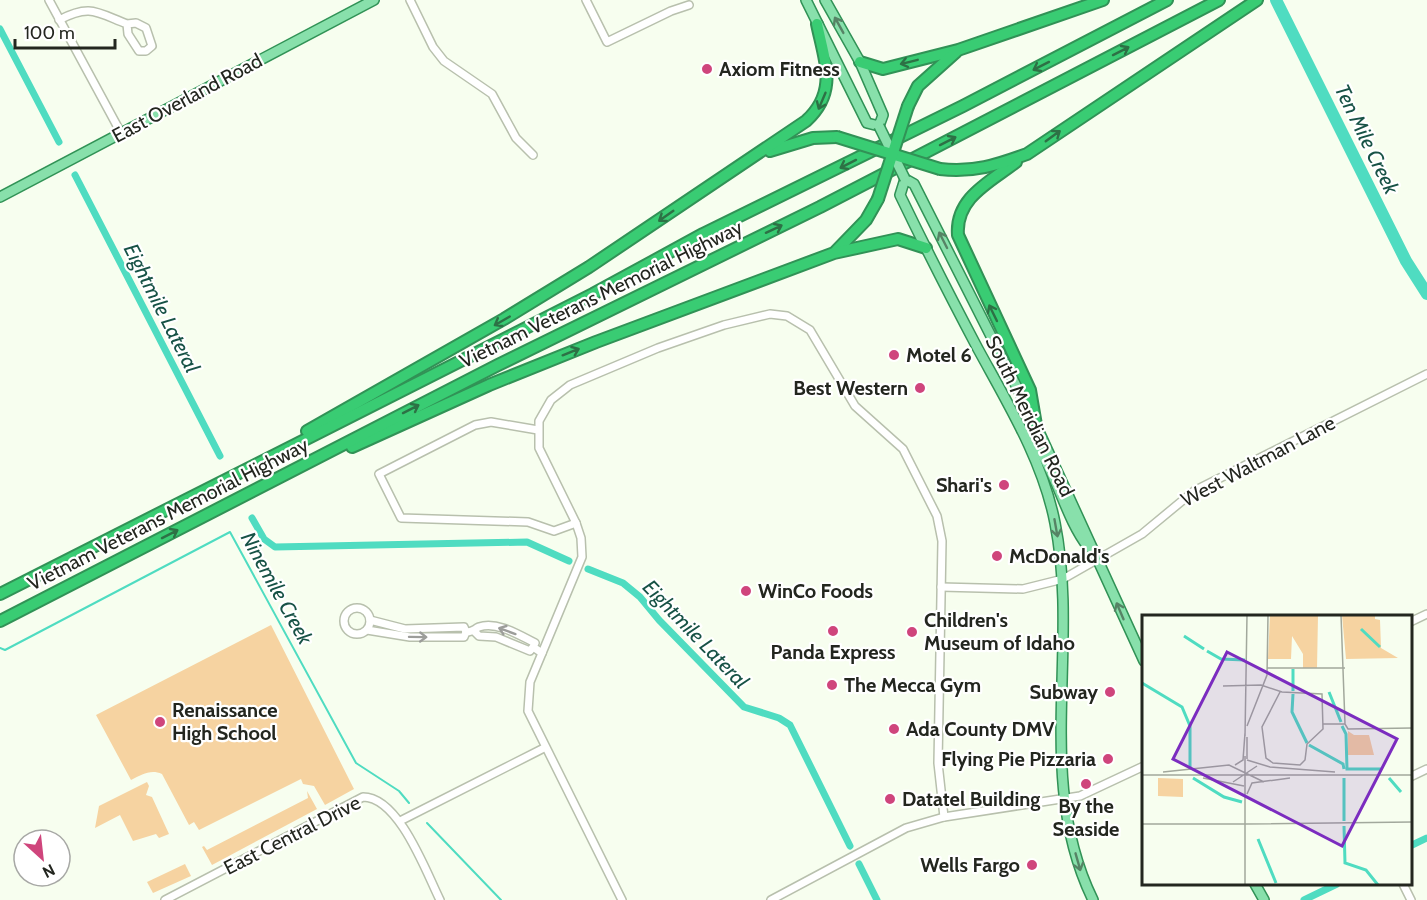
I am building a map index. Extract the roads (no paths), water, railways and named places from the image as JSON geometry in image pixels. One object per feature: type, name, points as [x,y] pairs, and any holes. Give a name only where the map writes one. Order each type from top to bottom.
[{"type":"highway","points":[[860,62],[883,69],[958,50],[1035,21],[1103,0]]},
{"type":"highway","name":"Vietnam Veterans Memorial Highway","points":[[0,594],[582,300],[703,234],[921,127],[1167,0]]},
{"type":"highway","name":"Vietnam Veterans Memorial Highway","points":[[0,621],[498,365],[820,207],[1219,0]]},
{"type":"highway","points":[[1036,425],[1030,390],[962,248],[957,224],[962,209],[973,194],[1028,154],[1257,0]]},
{"type":"highway","points":[[237,473],[589,267],[806,121],[818,110],[827,83],[817,24]]},
{"type":"highway","points":[[834,253],[866,220],[878,199],[908,106],[918,86],[958,50]]},
{"type":"highway","points":[[744,162],[785,144],[813,138],[837,137],[940,169],[962,172],[986,169],[1028,154]]},
{"type":"highway","points":[[248,494],[489,385],[696,302],[834,253],[897,239],[926,248]]},
{"type":"main road","name":"East Overland Road","points":[[0,197],[374,0]]},
{"type":"main road","name":"South Meridian Road","points":[[806,0],[867,123],[879,126]]},
{"type":"main road","name":"South Meridian Road","points":[[825,0],[860,62],[883,115],[879,126],[905,179],[914,184],[1036,425],[1142,659]]},
{"type":"main road","name":"South Meridian Road","points":[[905,179],[900,195],[1020,428],[1042,477],[1055,522],[1063,579],[1060,750],[1063,801],[1084,883],[1093,900]]},
{"type":"main road","points":[[1020,428],[1036,442],[1077,534],[1098,561]]},
{"type":"main road","points":[[1256,885],[1264,900]]},
{"type":"street","points":[[49,0],[121,133]]},
{"type":"street","points":[[410,0],[433,47],[444,61],[492,94],[516,138],[533,154]]},
{"type":"street","points":[[586,0],[607,42],[670,11],[689,5]]},
{"type":"street","points":[[59,20],[83,10],[127,24],[136,23],[146,28],[152,46],[146,51],[139,51],[128,34],[127,24]]},
{"type":"street","points":[[622,900],[544,748],[528,711],[527,695],[542,652],[581,564],[582,545],[576,523],[542,458],[538,430],[542,414],[551,400],[570,385],[680,339],[747,319],[779,315],[804,324],[821,344],[855,406],[898,442],[912,464],[941,529],[938,763],[944,817]]},
{"type":"street","name":"West Waltman Lane","points":[[1063,579],[1142,534],[1194,491],[1427,374]]},
{"type":"street","points":[[538,430],[491,422],[475,425],[379,474],[401,518],[528,522],[554,531],[576,523]]},
{"type":"street","points":[[941,587],[1023,589],[1063,579]]},
{"type":"street","points":[[470,632],[464,637],[410,637],[367,630],[359,634],[350,633],[344,627],[344,618],[348,611],[356,608],[364,610],[370,620],[398,628],[464,627],[478,636],[496,637],[530,651],[533,647],[542,652]]},
{"type":"street","points":[[1412,621],[1427,614]]},
{"type":"street","points":[[367,630],[370,620]]},
{"type":"street","points":[[440,900],[400,821],[544,748]]},
{"type":"street","points":[[771,900],[906,828],[944,817],[1063,801],[1090,794],[1142,767]]},
{"type":"street","points":[[1412,776],[1427,769]]},
{"type":"street","name":"East Central Drive","points":[[165,900],[358,798],[368,797],[377,800],[400,821]]},
{"type":"street","points":[[1404,885],[1411,900]]},
{"type":"waterway","name":"Ten Mile Creek","points":[[1276,0],[1406,261],[1427,294]]},
{"type":"waterway","name":"Eightmile Lateral","points":[[0,29],[59,142]]},
{"type":"waterway","name":"Eightmile Lateral","points":[[75,175],[220,456]]},
{"type":"waterway","name":"Eightmile Lateral","points":[[252,518],[264,539],[275,547],[527,542],[569,561]]},
{"type":"waterway","name":"Ninemile Creek","points":[[0,648],[5,650],[230,532],[356,763],[399,791],[409,803]]},
{"type":"waterway","name":"Eightmile Lateral","points":[[588,569],[623,583],[640,597],[659,620],[744,707],[779,718],[790,725],[850,846]]},
{"type":"waterway","name":"Ninemile Creek","points":[[427,823],[501,900]]},
{"type":"waterway","name":"Eightmile Lateral","points":[[1412,845],[1427,838]]},
{"type":"waterway","name":"Eightmile Lateral","points":[[859,864],[877,900]]},
{"type":"waterway","name":"Eightmile Lateral","points":[[1304,900],[1335,885]]},
{"type":"place","name":"Axiom Fitness","points":[[707,69]]},
{"type":"place","name":"Motel 6","points":[[894,355]]},
{"type":"place","name":"Best Western","points":[[920,388]]},
{"type":"place","name":"Shari's","points":[[1004,485]]},
{"type":"place","name":"McDonald's","points":[[997,556]]},
{"type":"place","name":"WinCo Foods","points":[[746,591]]},
{"type":"place","name":"Panda Express","points":[[833,631]]},
{"type":"place","name":"Children's Museum of Idaho","points":[[912,632]]},
{"type":"place","name":"The Mecca Gym","points":[[832,685]]},
{"type":"place","name":"Subway","points":[[1110,692]]},
{"type":"place","name":"Renaissance High School","points":[[160,722]]},
{"type":"place","name":"Ada County DMV","points":[[894,729]]},
{"type":"place","name":"Flying Pie Pizzaria","points":[[1108,759]]},
{"type":"place","name":"By the Seaside","points":[[1086,784]]},
{"type":"place","name":"Datatel Building","points":[[890,799]]},
{"type":"place","name":"Wells Fargo","points":[[1032,865]]}]
